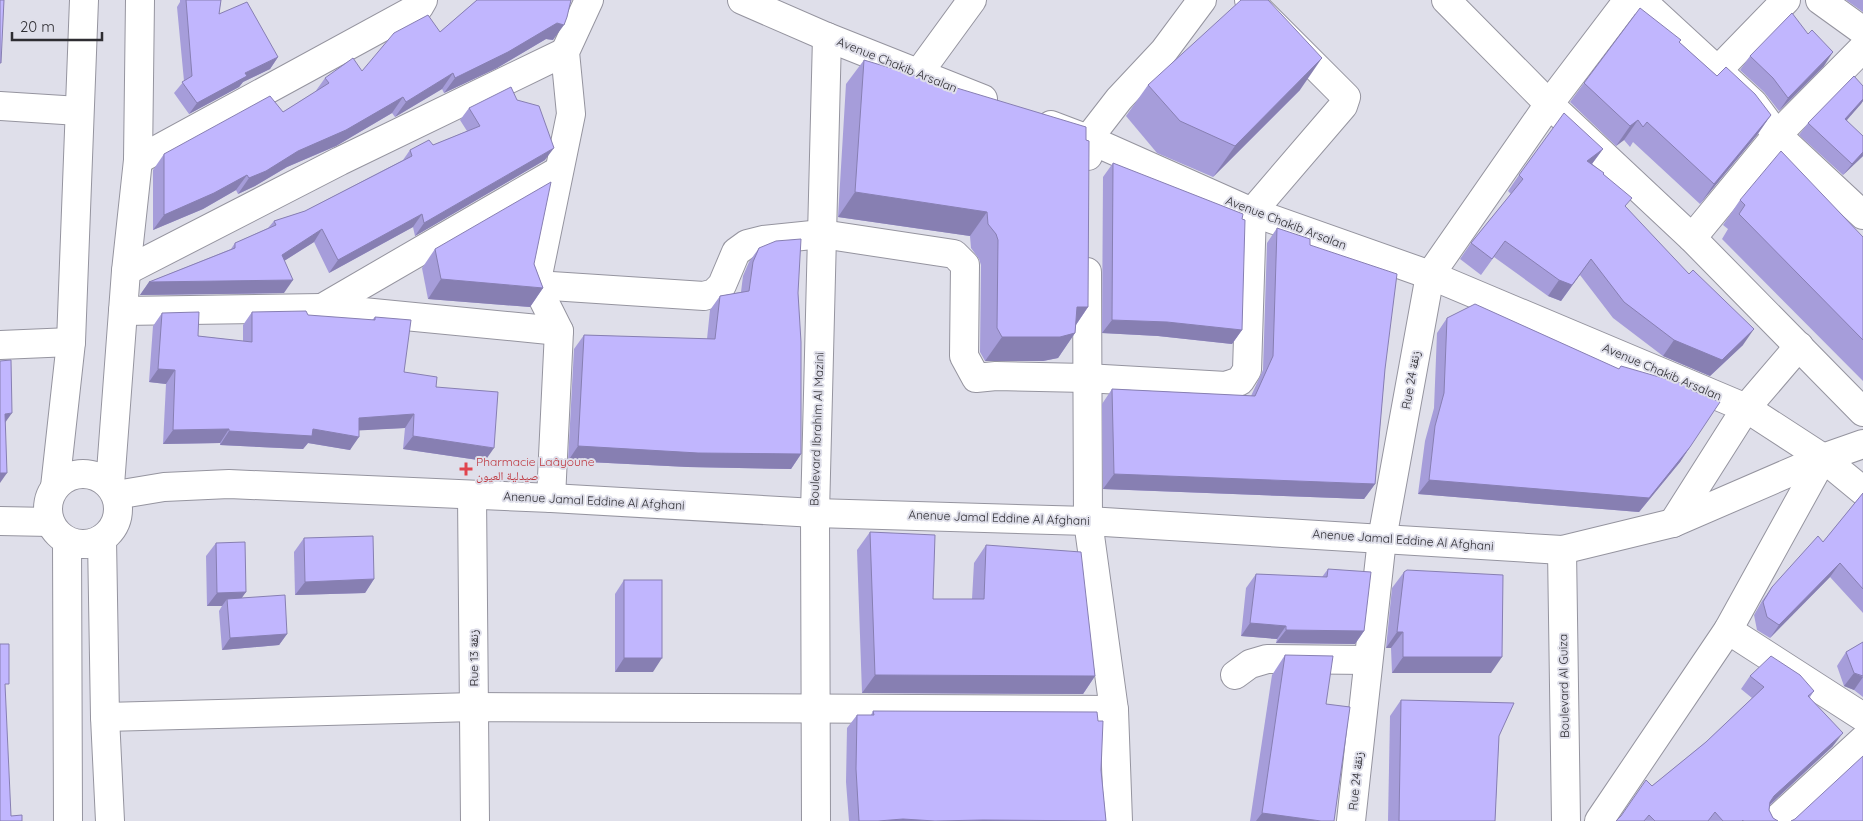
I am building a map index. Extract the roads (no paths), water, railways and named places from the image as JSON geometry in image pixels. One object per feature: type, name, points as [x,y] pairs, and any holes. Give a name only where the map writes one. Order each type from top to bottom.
[{"type":"street","points":[[68,821],[58,531],[48,510],[50,498],[55,487],[70,342],[84,0]]},
{"type":"street","points":[[0,521],[58,531],[78,544],[91,544],[102,539],[112,531],[117,520],[119,508],[113,490],[126,271],[138,160],[140,0]]},
{"type":"street","points":[[138,160],[418,7],[423,0]]},
{"type":"street","points":[[551,498],[558,331],[536,285],[571,114],[565,52],[589,0]]},
{"type":"street","points":[[918,74],[972,0]]},
{"type":"street","points":[[1088,179],[1088,139],[1119,99],[1164,50],[1202,0]]},
{"type":"street","points":[[536,285],[704,296],[714,293],[722,285],[736,252],[747,244],[763,240],[822,234],[954,254],[965,264],[964,356],[976,378],[996,376],[1086,378],[1226,386],[1240,381],[1248,370],[1252,212],[1315,140],[1342,106],[1346,97],[1249,0]]},
{"type":"street","points":[[1446,0],[1549,104],[1692,238],[1863,412]]},
{"type":"street","name":"Rue 24 زنقة","points":[[1351,821],[1382,539],[1430,275],[1549,104],[1628,0]]},
{"type":"street","points":[[1642,0],[1753,103],[1777,135],[1863,215]]},
{"type":"street","points":[[1718,69],[1786,0]]},
{"type":"street","points":[[1820,0],[1863,31]]},
{"type":"street","name":"Avenue Chakib Arsalan","points":[[750,1],[827,37],[1088,139],[1252,212],[1430,275],[1746,408],[1823,458],[1863,491]]},
{"type":"street","name":"Boulevard Ibrahim Al Mazini","points":[[816,821],[817,709],[814,513],[827,37]]},
{"type":"street","points":[[1692,238],[1777,135],[1863,48]]},
{"type":"street","points":[[126,271],[340,161],[565,52]]},
{"type":"street","points":[[0,106],[79,110]]},
{"type":"street","points":[[322,308],[558,172]]},
{"type":"street","points":[[1087,249],[1088,521],[1114,710],[1118,821]]},
{"type":"street","points":[[123,311],[322,308],[558,331]]},
{"type":"street","points":[[0,345],[70,342]]},
{"type":"street","points":[[1673,523],[1746,408],[1799,346]]},
{"type":"street","name":"Anenue Jamal Eddine Al Afghani","points":[[113,490],[229,484],[551,498],[814,513],[1088,521],[1562,550],[1673,523],[1823,458],[1863,444]]},
{"type":"street","points":[[1599,821],[1728,630],[1823,458]]},
{"type":"street","points":[[55,487],[65,479],[76,474],[88,474],[100,478],[113,490]]},
{"type":"street","name":"Rue 13 زنقة","points":[[472,495],[475,821]]},
{"type":"street","points":[[102,539],[105,717],[110,821]]},
{"type":"street","name":"Boulevard Al Guiza","points":[[1562,550],[1566,821]]},
{"type":"street","points":[[1728,630],[1863,717]]},
{"type":"street","points":[[1235,675],[1250,664],[1267,659],[1368,660]]},
{"type":"street","points":[[105,717],[474,707],[1114,710]]},
{"type":"street","points":[[1775,821],[1863,740]]},
{"type":"place","name":"Pharmacie Laâyoune صيدلية العيون","points":[[466,469]]}]
